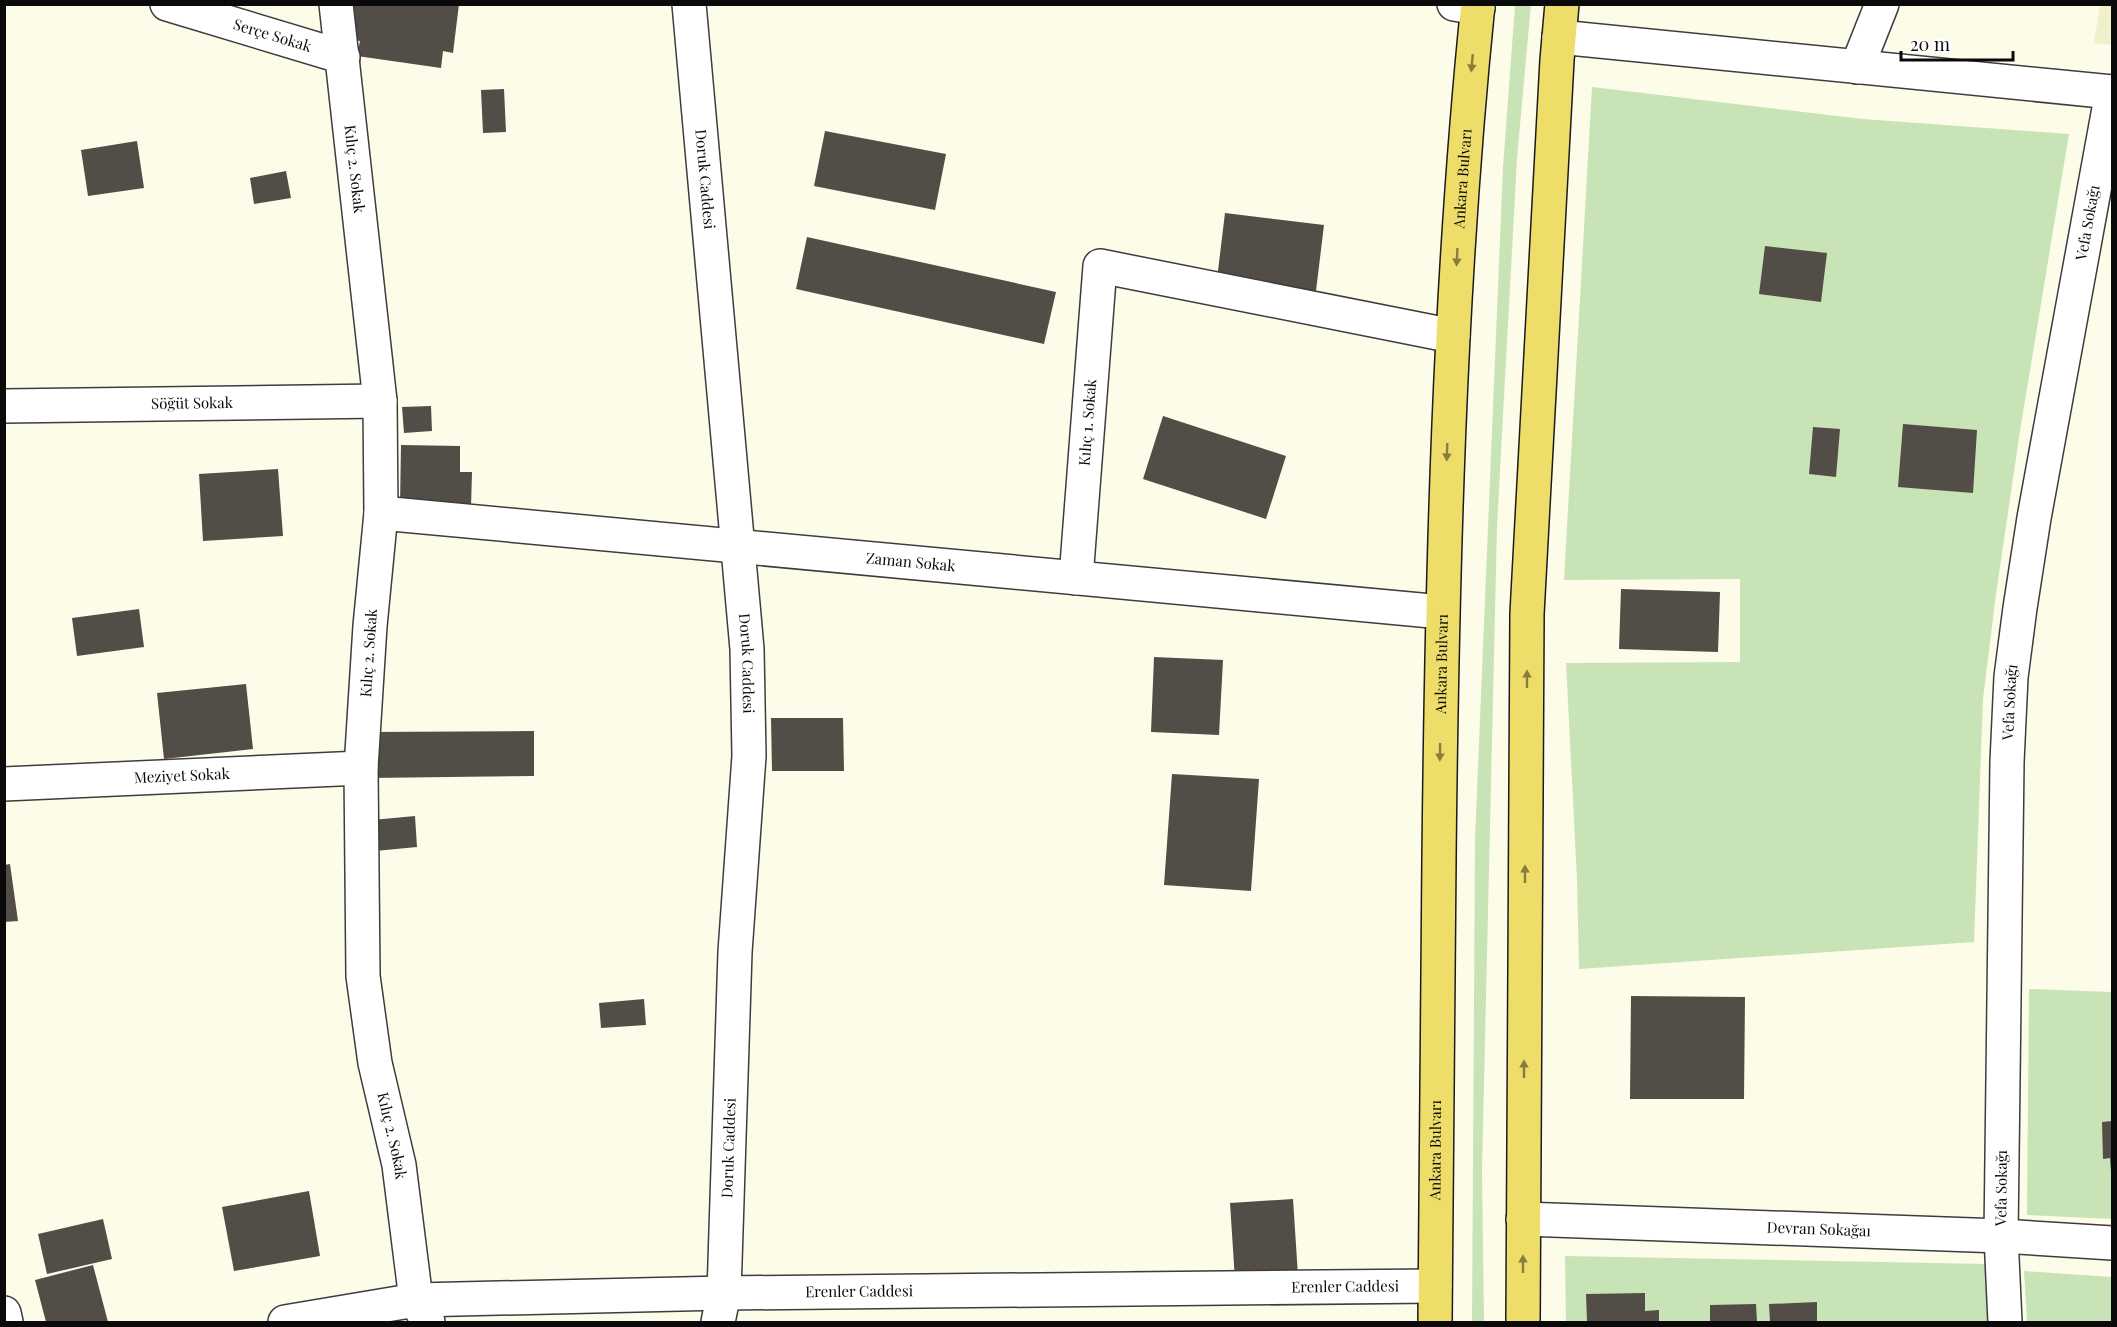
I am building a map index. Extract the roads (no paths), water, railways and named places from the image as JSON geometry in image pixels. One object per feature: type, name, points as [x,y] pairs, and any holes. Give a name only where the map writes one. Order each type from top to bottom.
[{"type":"main road","points":[[1523,1323],[1527,614],[1542,317],[1562,4]]},
{"type":"main road","name":"Ankara Bulvarı","points":[[1435,1323],[1442,612],[1470,6]]},
{"type":"street","name":"Serçe Sokak","points":[[167,4],[343,57]]},
{"type":"street","name":"Kılıç 2. Sokak","points":[[336,4],[380,401],[381,513],[370,626],[361,768],[363,976],[375,1063],[399,1165],[422,1311]]},
{"type":"street","name":"Doruk Caddesi","points":[[689,4],[747,650],[749,756],[735,952],[721,1308]]},
{"type":"street","points":[[1857,67],[1881,4]]},
{"type":"street","points":[[1559,37],[2112,92]]},
{"type":"street","name":"Vefa Sokağı","points":[[2005,1323],[2001,1236],[2007,762],[2011,677],[2034,518],[2112,92]]},
{"type":"street","name":"Kılıç 1. Sokak","points":[[1076,578],[1100,266],[1453,336]]},
{"type":"street","name":"Söğüt Sokak","points":[[4,406],[380,401]]},
{"type":"street","name":"Zaman Sokak","points":[[381,513],[1442,612]]},
{"type":"street","name":"Meziyet Sokak","points":[[4,784],[361,768]]},
{"type":"street","name":"Devran Sokağaı","points":[[1523,1219],[2001,1236],[2112,1243]]},
{"type":"street","name":"Erenler Caddesi","points":[[285,1323],[422,1311],[721,1308],[1435,1286]]},
{"type":"street","points":[[4,1313],[6,1323]]}]
